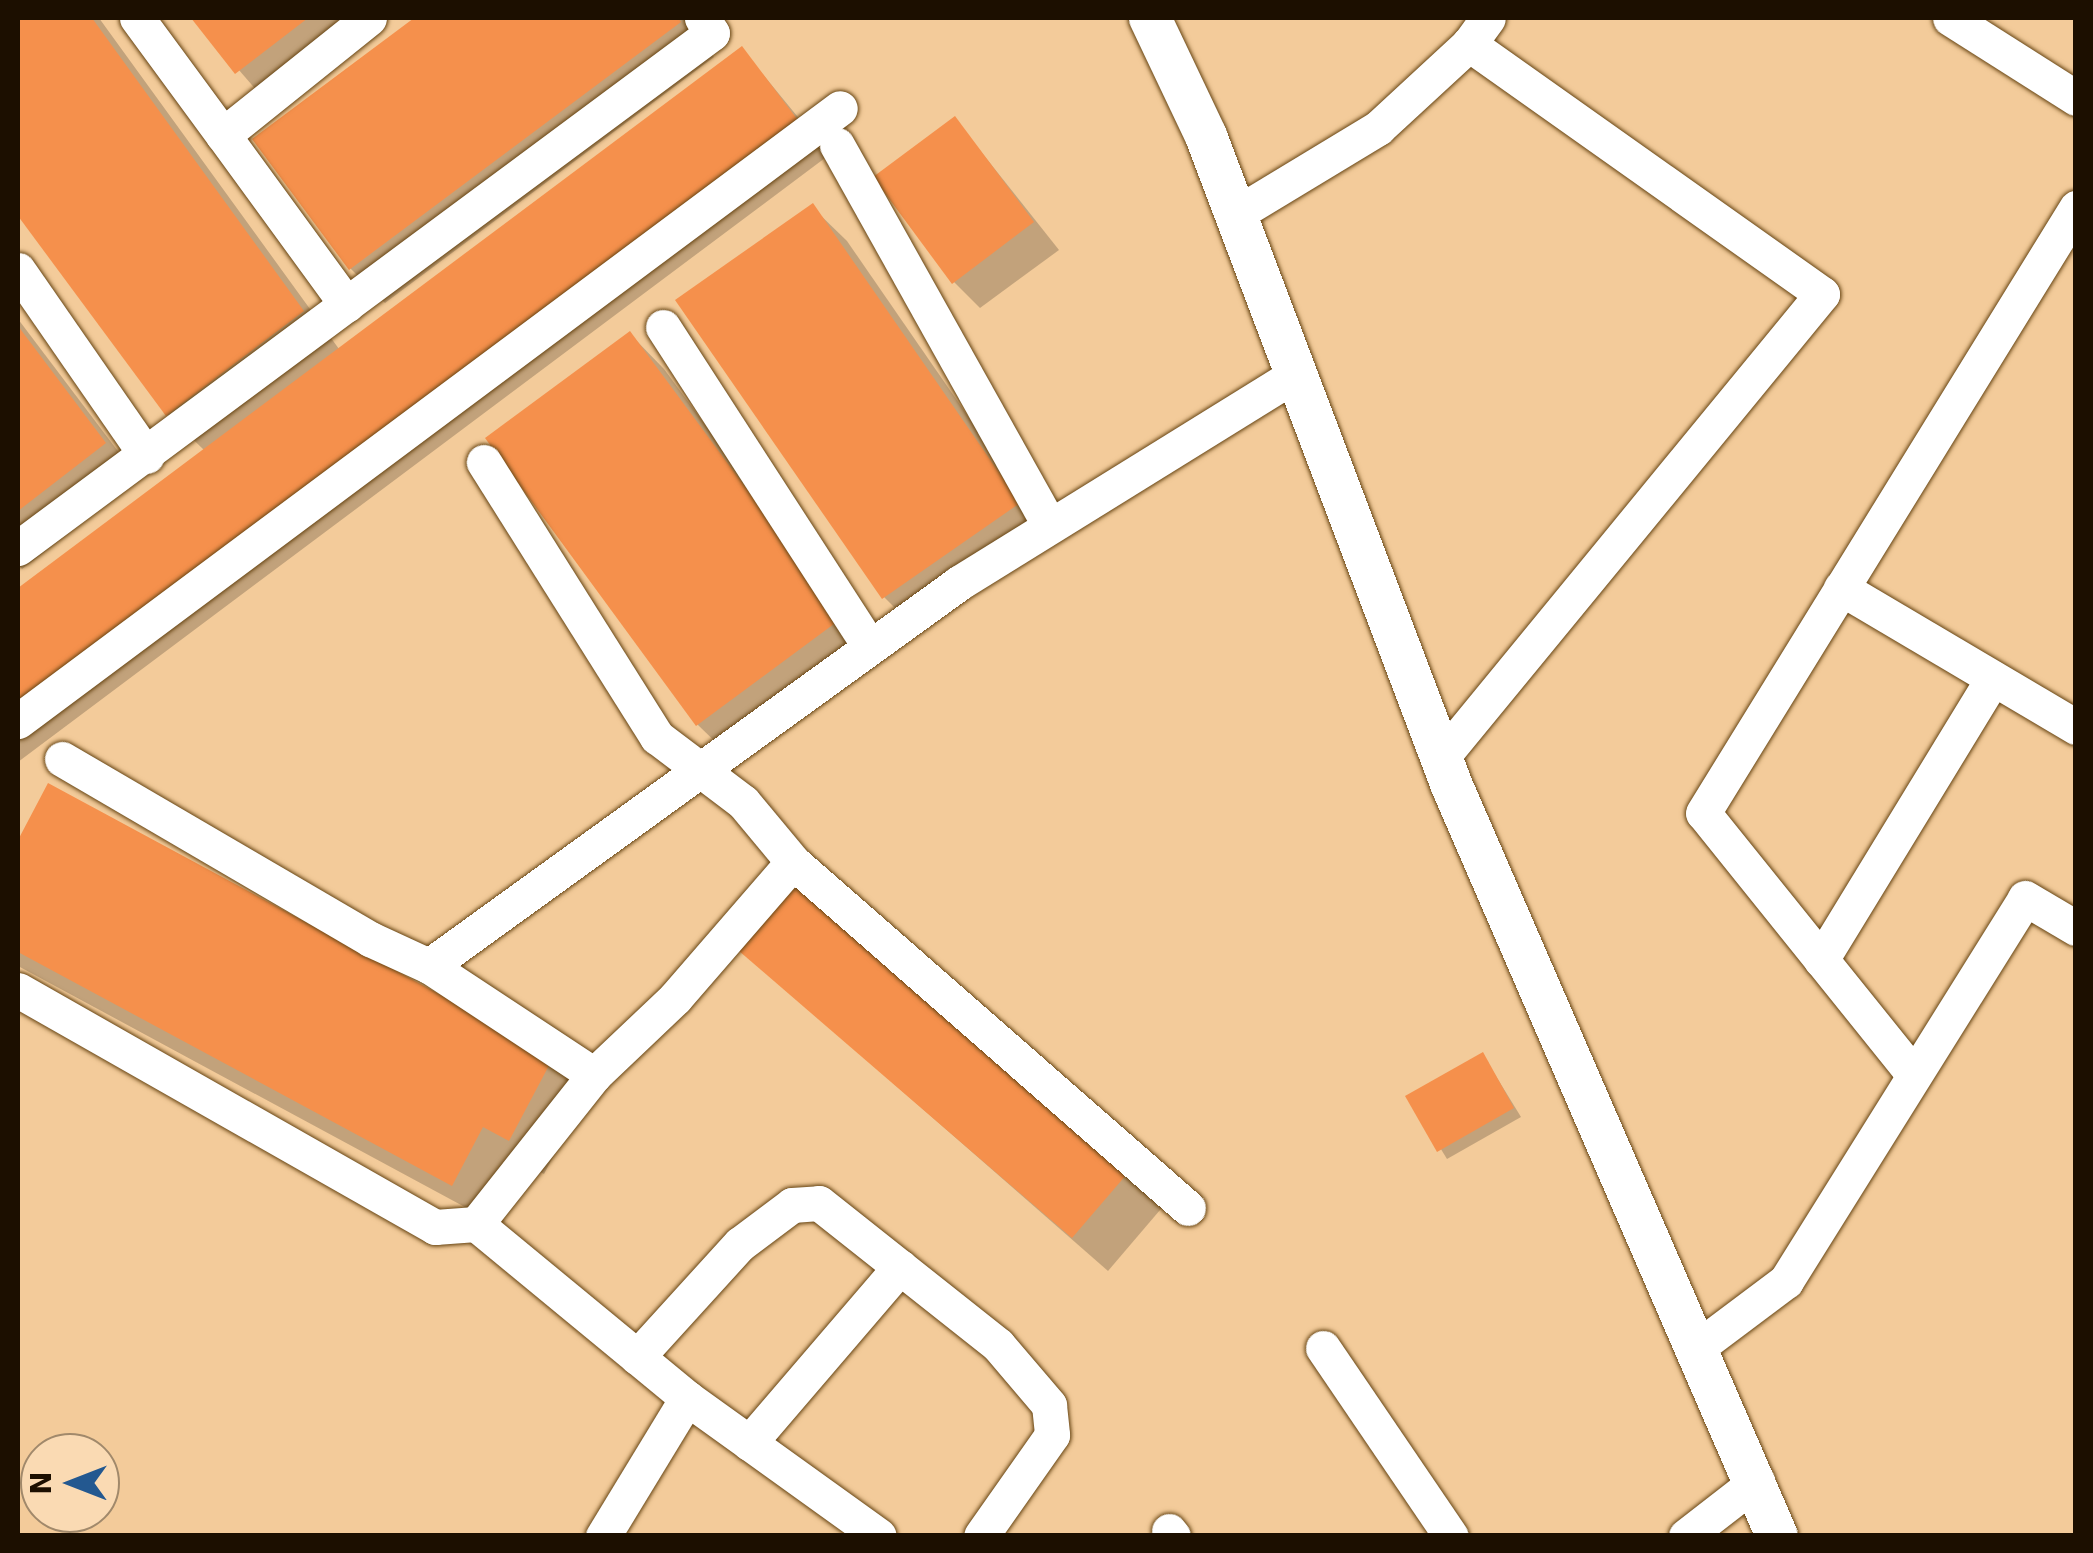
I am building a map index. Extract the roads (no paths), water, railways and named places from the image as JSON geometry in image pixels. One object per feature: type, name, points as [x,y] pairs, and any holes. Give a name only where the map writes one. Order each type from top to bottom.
[{"type":"street","points":[[137,18],[347,306]]},
{"type":"street","points":[[222,135],[369,18]]},
{"type":"street","points":[[18,548],[712,33],[702,18]]},
{"type":"street","points":[[1150,18],[1236,214],[1442,758],[1757,1481],[1777,1536]]},
{"type":"street","points":[[1950,18],[2076,98]]},
{"type":"street","points":[[1236,214],[1378,128],[1479,31],[1822,294],[1442,758]]},
{"type":"street","points":[[18,721],[840,108]]},
{"type":"street","points":[[837,145],[1050,526]]},
{"type":"street","points":[[1914,1076],[1703,813],[2076,208]]},
{"type":"street","points":[[18,270],[146,456]]},
{"type":"street","points":[[663,327],[870,645]]},
{"type":"street","points":[[429,966],[870,645],[1050,526],[1296,374]]},
{"type":"street","points":[[484,462],[657,737],[698,772],[743,802],[793,862],[1188,1208]]},
{"type":"street","points":[[1841,588],[2076,726]]},
{"type":"street","points":[[1821,960],[1993,678]]},
{"type":"street","points":[[62,758],[370,939],[429,966],[594,1076]]},
{"type":"street","points":[[476,1224],[594,1076],[675,998],[793,862]]},
{"type":"street","points":[[1698,1347],[1786,1281],[2026,898],[2076,928]]},
{"type":"street","points":[[18,990],[435,1227],[476,1224],[687,1398],[878,1536]]},
{"type":"street","points":[[637,1357],[740,1244],[792,1205],[820,1203],[998,1345],[1048,1405],[1052,1436],[981,1536]]},
{"type":"street","points":[[749,1443],[900,1267]]},
{"type":"street","points":[[1323,1348],[1450,1536]]},
{"type":"street","points":[[603,1536],[687,1398]]},
{"type":"street","points":[[1686,1536],[1757,1481]]}]
